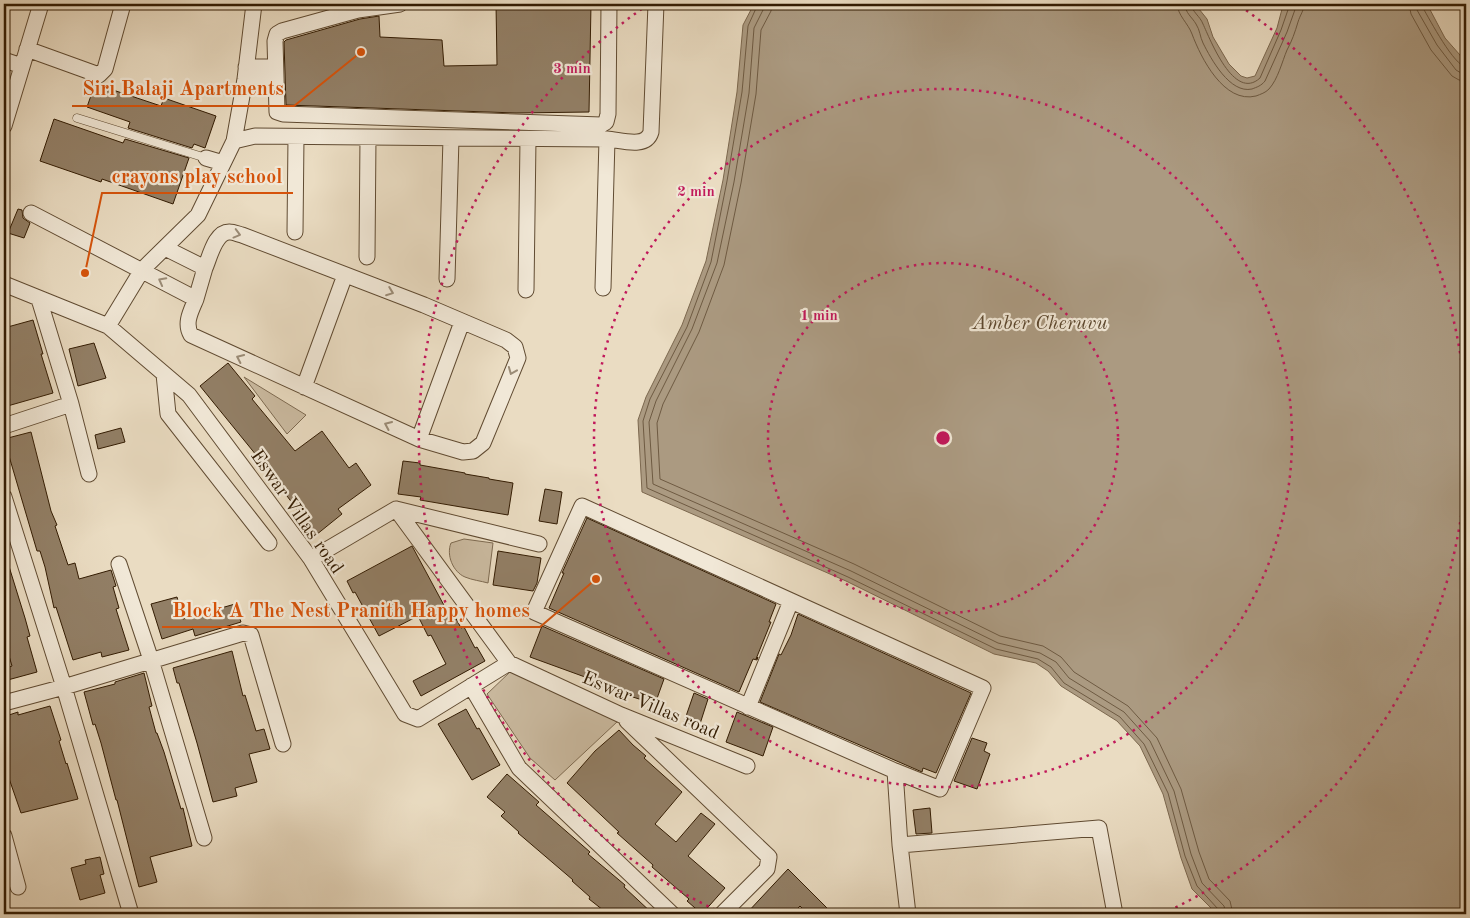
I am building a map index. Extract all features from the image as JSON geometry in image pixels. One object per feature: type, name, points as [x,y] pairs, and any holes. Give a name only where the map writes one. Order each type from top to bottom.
[{"type":"street","points":[[4,126],[41,4]]},
{"type":"street","points":[[27,49],[99,75],[105,69],[123,4]]},
{"type":"street","points":[[108,326],[142,270],[198,215],[234,141],[254,4]]},
{"type":"street","points":[[400,4],[358,10],[282,30],[277,34],[275,41],[277,112],[283,114],[601,125],[606,122],[608,114],[609,4]]},
{"type":"street","points":[[234,141],[255,136],[368,136],[607,139],[643,142],[649,137],[651,132],[656,4]]},
{"type":"street","points":[[4,60],[22,66]]},
{"type":"street","points":[[245,73],[275,73]]},
{"type":"street","points":[[368,136],[368,257]]},
{"type":"street","points":[[295,232],[296,137]]},
{"type":"street","points":[[447,279],[451,138]]},
{"type":"street","points":[[526,290],[528,139]]},
{"type":"street","points":[[603,288],[607,139]]},
{"type":"street","points":[[206,158],[223,163]]},
{"type":"street","points":[[31,213],[196,299]]},
{"type":"street","points":[[229,232],[242,235],[424,305],[506,340],[515,346],[518,358],[483,443],[473,451],[464,452],[419,439],[191,335],[188,331],[188,324],[205,268],[217,239],[222,233],[229,232]]},
{"type":"street","points":[[165,248],[205,268]]},
{"type":"street","points":[[304,387],[345,275]]},
{"type":"street","name":"Eswar Villas road","points":[[4,284],[108,326],[189,395],[311,559],[405,714],[418,719],[509,663],[621,715],[747,766]]},
{"type":"street","points":[[39,299],[71,404],[89,474]]},
{"type":"street","points":[[419,439],[462,322]]},
{"type":"street","points":[[164,374],[168,414],[269,543]]},
{"type":"street","points":[[4,426],[71,404]]},
{"type":"street","points":[[4,497],[64,688],[131,914]]},
{"type":"street","points":[[582,506],[983,688],[940,789],[748,706],[534,612],[582,506]]},
{"type":"street","points":[[396,509],[509,663]]},
{"type":"street","points":[[311,559],[396,509],[539,544]]},
{"type":"street","points":[[119,564],[151,660],[204,838]]},
{"type":"street","points":[[748,706],[791,601]]},
{"type":"street","points":[[4,703],[64,688],[243,633],[251,635],[284,744]]},
{"type":"street","points":[[471,686],[519,768],[672,914]]},
{"type":"street","points":[[621,715],[769,857],[767,869],[722,914]]},
{"type":"street","points":[[895,771],[900,845],[908,914]]},
{"type":"street","points":[[900,845],[1099,828],[1115,914]]},
{"type":"street","points":[[4,836],[18,887]]},
{"type":"lane","points":[[77,118],[206,158]]},
{"type":"shaded area","points":[[244,377],[306,415],[287,434]]},
{"type":"shaded area","points":[[464,539],[493,543],[488,583],[465,577],[454,567],[449,553],[451,543]]},
{"type":"shaded area","points":[[511,671],[618,721],[555,780],[530,758],[487,694]]},
{"type":"water","name":"Amber Cheruvu","points":[[754,4],[1195,4],[1207,19],[1213,37],[1229,64],[1241,76],[1247,78],[1255,76],[1277,28],[1282,9],[1287,4],[1427,4],[1445,38],[1460,55],[1466,66],[1466,914],[1217,914],[1192,889],[1163,794],[1140,746],[1117,721],[1061,686],[1048,671],[1036,663],[994,654],[846,581],[642,492],[638,420],[646,397],[682,325],[706,261],[723,180],[737,92],[743,25]]},
{"type":"building","points":[[496,4],[591,4],[589,112],[516,113],[286,105],[284,42],[286,40],[360,19],[379,16],[380,37],[442,40],[444,66],[497,65]]},
{"type":"building","points":[[95,84],[161,106],[164,98],[216,116],[205,148],[194,144],[192,148],[128,128],[130,122],[87,107]]},
{"type":"building","points":[[54,119],[123,143],[125,139],[189,158],[173,204],[102,179],[101,182],[40,161]]},
{"type":"building","points":[[18,209],[22,210],[23,218],[30,223],[24,238],[8,233]]},
{"type":"building","points":[[33,320],[53,393],[4,407],[4,328]]},
{"type":"building","points":[[94,343],[106,378],[78,386],[69,349]]},
{"type":"building","points":[[228,363],[255,396],[252,399],[295,451],[322,431],[349,468],[356,463],[371,485],[338,509],[342,514],[316,535],[261,461],[200,386]]},
{"type":"building","points":[[121,428],[125,442],[98,449],[95,435]]},
{"type":"building","points":[[31,432],[51,511],[57,525],[55,526],[68,565],[75,563],[79,579],[111,570],[116,586],[113,587],[119,608],[116,609],[129,650],[102,657],[101,652],[73,660],[56,607],[54,608],[45,567],[40,551],[37,551],[4,439]]},
{"type":"building","points":[[403,461],[513,483],[508,515],[420,500],[421,497],[398,494]]},
{"type":"building","points":[[545,489],[562,492],[557,524],[539,521]]},
{"type":"building","points":[[587,518],[776,604],[757,660],[753,659],[739,692],[549,608],[564,573],[562,573]]},
{"type":"building","points":[[412,546],[446,609],[450,607],[461,628],[464,627],[475,648],[477,647],[485,661],[421,696],[413,681],[446,664],[431,635],[428,636],[418,616],[379,636],[347,581]]},
{"type":"building","points":[[498,551],[541,558],[537,583],[533,591],[493,585]]},
{"type":"building","points":[[4,560],[7,560],[25,618],[30,636],[27,637],[37,672],[4,681],[4,669],[12,666],[4,639]]},
{"type":"building","points":[[177,597],[183,619],[235,604],[241,622],[195,636],[193,629],[162,639],[151,604]]},
{"type":"building","points":[[798,614],[971,693],[936,773],[923,768],[922,772],[760,702],[779,654],[781,655],[791,635]]},
{"type":"building","points":[[542,626],[664,679],[655,704],[595,684],[596,681],[530,657]]},
{"type":"building","points":[[232,651],[243,696],[245,695],[256,731],[264,729],[270,749],[249,754],[257,782],[235,788],[237,796],[213,802],[197,743],[173,668]]},
{"type":"building","points":[[144,673],[152,706],[149,707],[156,733],[164,752],[181,809],[183,808],[192,846],[150,857],[157,882],[139,887],[101,743],[95,724],[93,725],[84,692],[115,684],[115,682]]},
{"type":"building","points":[[694,693],[708,699],[699,727],[684,722]]},
{"type":"building","points":[[50,706],[78,799],[21,813],[4,764],[4,722],[8,721],[6,716],[18,712],[18,715]]},
{"type":"building","points":[[466,709],[500,765],[472,780],[438,724]]},
{"type":"building","points":[[737,712],[773,727],[763,756],[726,742]]},
{"type":"building","points":[[619,730],[646,756],[644,758],[682,792],[655,824],[676,842],[701,813],[715,824],[688,856],[725,888],[702,914],[687,901],[689,899],[652,867],[653,865],[617,833],[619,832],[567,783],[595,751]]},
{"type":"building","points":[[972,738],[987,743],[984,751],[990,754],[977,789],[954,781]]},
{"type":"building","points":[[507,774],[539,802],[536,805],[590,852],[588,854],[625,885],[624,887],[653,914],[608,914],[589,899],[590,897],[573,880],[518,833],[501,816],[505,812],[487,797]]},
{"type":"building","points":[[930,808],[932,833],[916,834],[913,810]]},
{"type":"building","points":[[100,857],[104,874],[100,875],[105,893],[80,900],[71,868],[86,864],[85,860]]},
{"type":"building","points":[[788,869],[833,914],[808,914],[800,906],[792,914],[746,914]]},
{"type":"place","name":"Siri Balaji Apartments","points":[[361,52]]},
{"type":"place","name":"crayons play school","points":[[85,273]]},
{"type":"place","name":"Block A The Nest Pranith Happy homes","points":[[596,579]]}]
